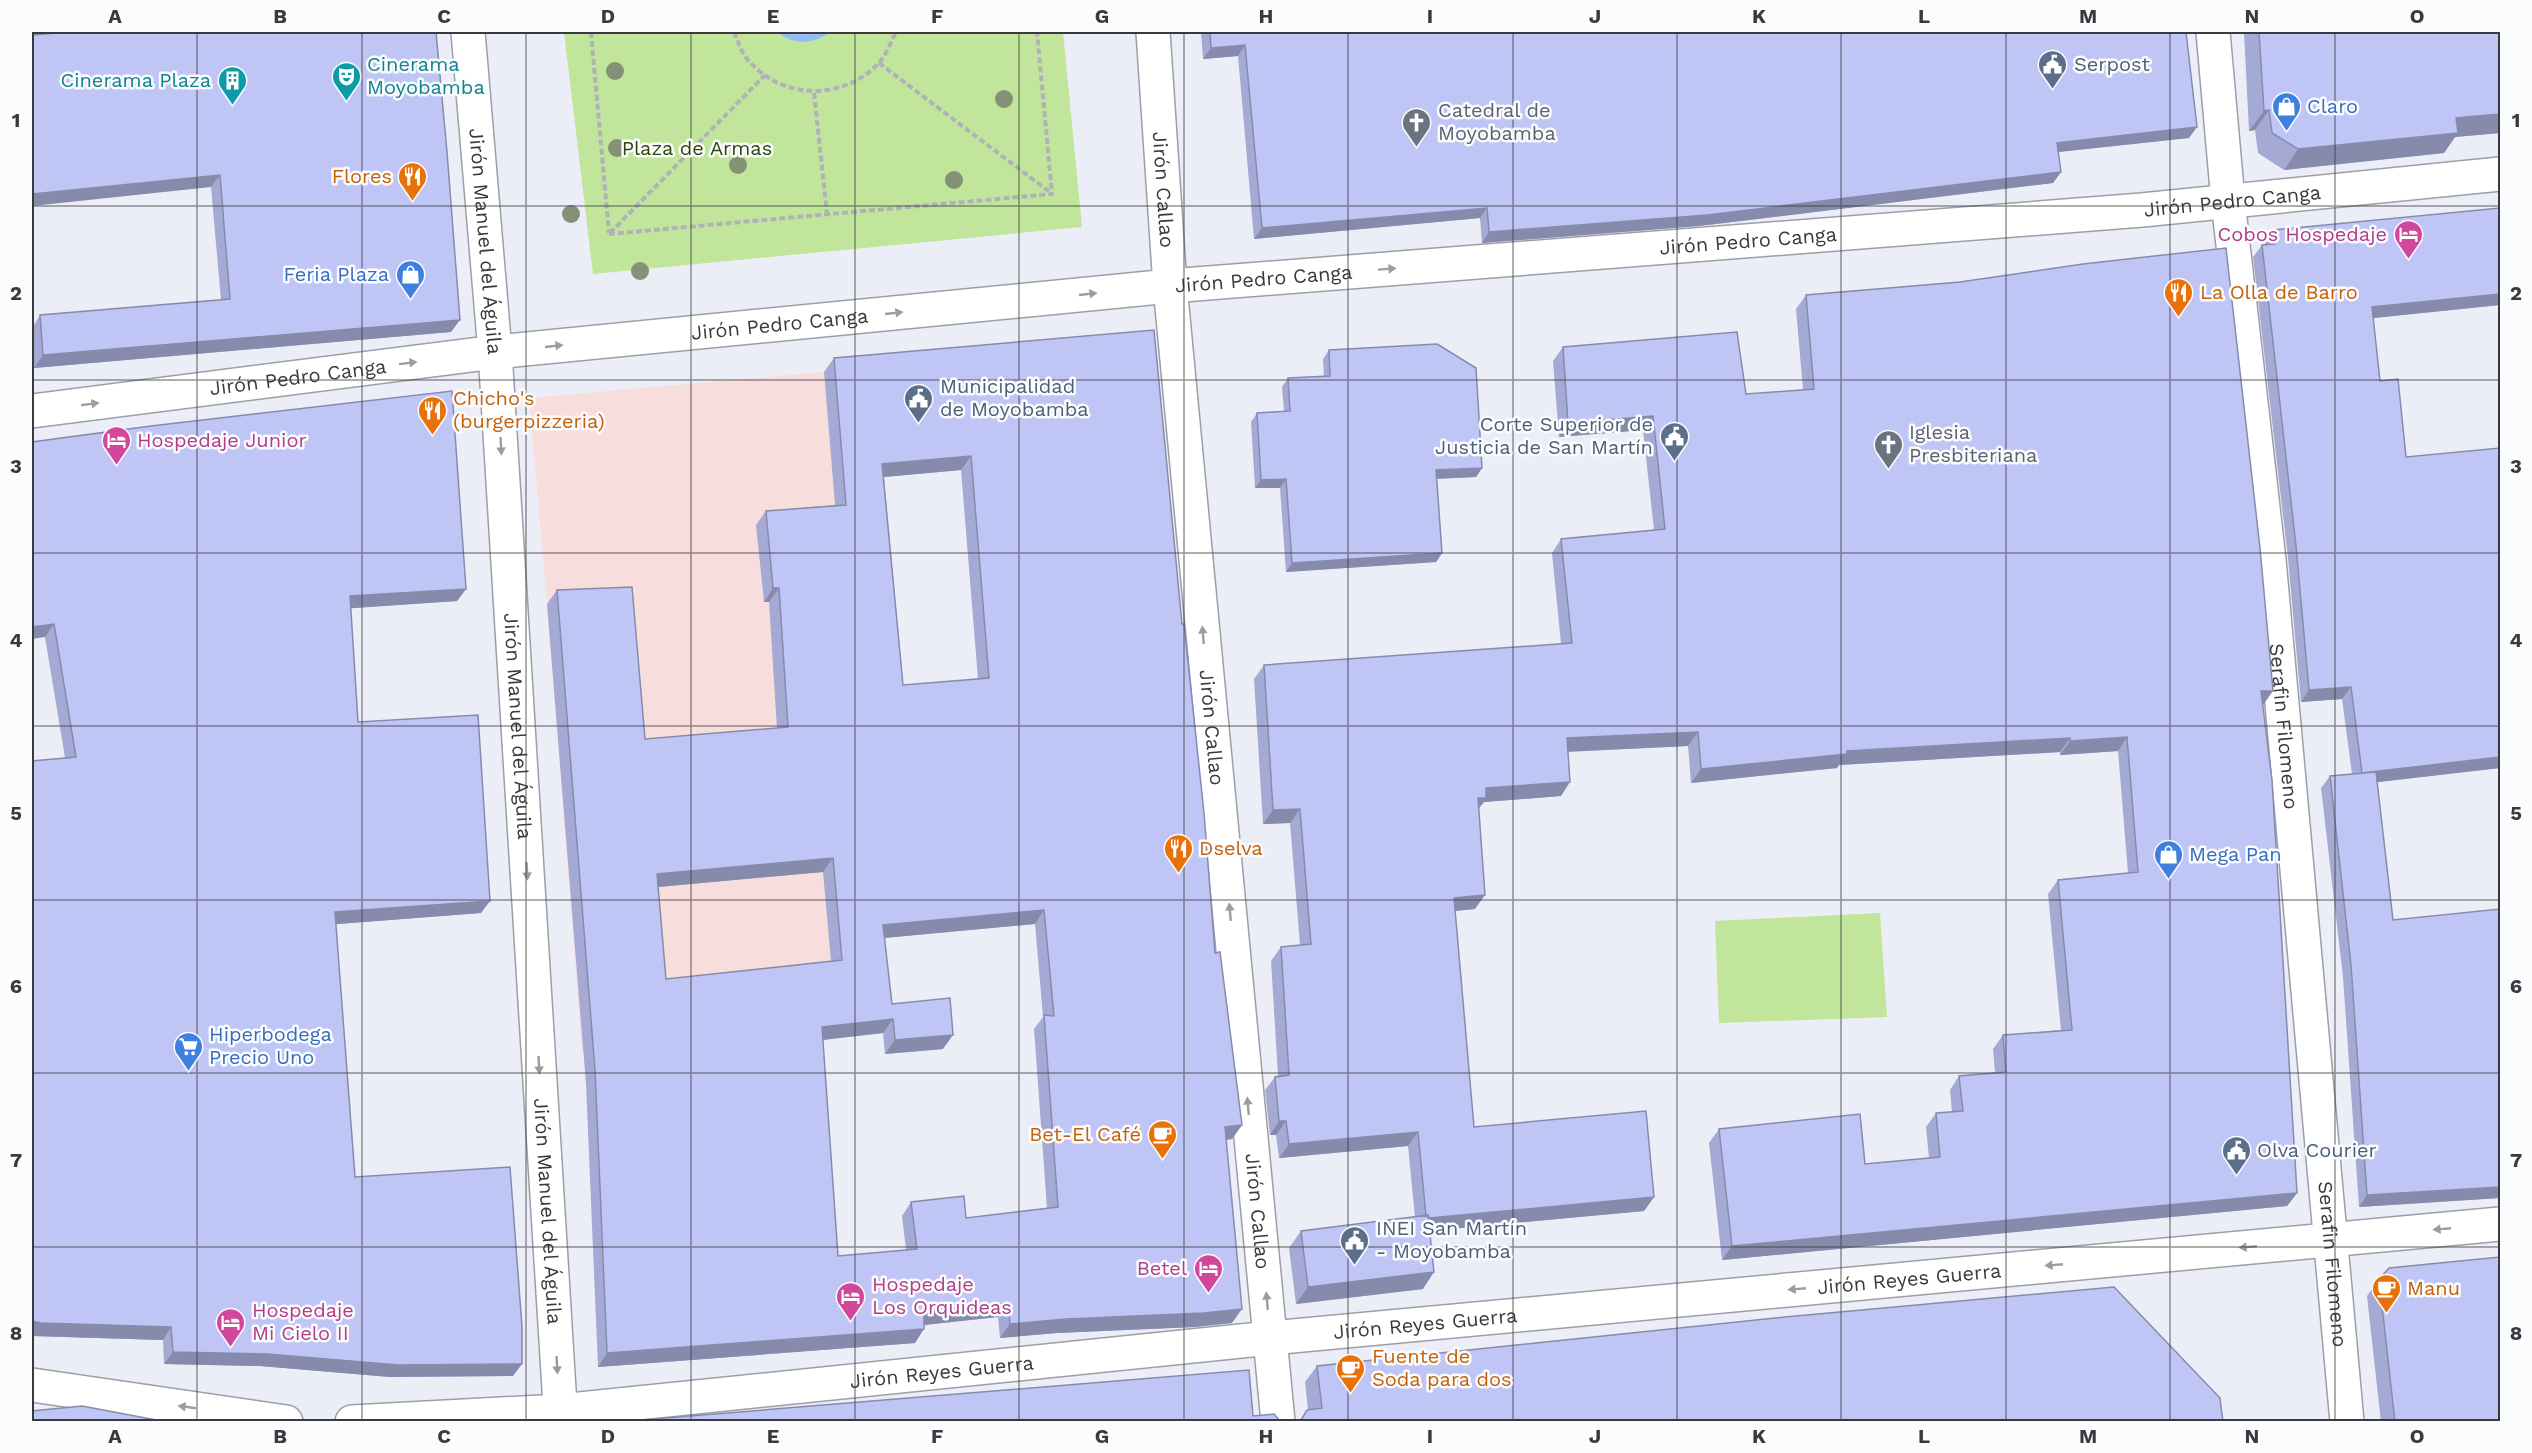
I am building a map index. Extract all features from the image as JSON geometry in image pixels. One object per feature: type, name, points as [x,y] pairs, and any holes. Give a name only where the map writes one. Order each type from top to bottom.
[{"type":"street","name":"Jirón Manuel del Águila","points":[[468,32],[495,352],[560,1416]]},
{"type":"street","name":"Jirón Callao","points":[[1153,32],[1170,286],[1278,1422]]},
{"type":"street","name":"Serafin Filomeno","points":[[2213,32],[2228,201],[2269,560],[2347,1422]]},
{"type":"street","name":"Jirón Pedro Canga","points":[[32,411],[495,352],[1170,286],[2142,210],[2500,174]]},
{"type":"street","name":"Jirón Reyes Guerra","points":[[352,1422],[560,1416],[1270,1338],[2500,1224]]},
{"type":"street","points":[[32,1385],[286,1422]]},
{"type":"path","points":[[591,32],[609,234]]},
{"type":"path","points":[[734,32],[747,60],[765,75],[777,84],[814,93],[850,85],[879,63],[896,32]]},
{"type":"path","points":[[1037,32],[1052,194]]},
{"type":"path","points":[[879,63],[1052,194]]},
{"type":"path","points":[[609,234],[765,75]]},
{"type":"path","points":[[814,93],[827,214]]},
{"type":"path","points":[[609,234],[1052,194]]},
{"type":"shaded area","points":[[824,372],[873,939],[683,1049],[582,1051],[529,398]]},
{"type":"green space","name":"Plaza de Armas","points":[[564,32],[1063,32],[1082,227],[593,274]]},
{"type":"green space","points":[[1880,913],[1887,1017],[1719,1023],[1715,921]]},
{"type":"water","points":[[777,32],[830,32],[817,39],[803,42],[790,39]]},
{"type":"building","points":[[69,32],[436,32],[460,320],[43,355],[40,315],[230,299],[220,175],[32,194],[32,35]]},
{"type":"building","points":[[1210,32],[2186,32],[2197,127],[2057,143],[2061,172],[1707,215],[1489,232],[1487,208],[1262,228],[1245,45],[1211,48]]},
{"type":"building","points":[[2259,32],[2500,32],[2500,114],[2456,118],[2458,133],[2298,149],[2272,133],[2269,110],[2264,111]]},
{"type":"building","points":[[2500,208],[2500,294],[2372,307],[2380,381],[2398,379],[2406,457],[2500,448],[2500,757],[2362,773],[2351,687],[2309,690],[2296,546],[2262,245],[2275,244],[2273,230]]},
{"type":"building","points":[[2226,248],[2260,548],[2273,691],[2261,691],[2272,780],[2297,1193],[1732,1246],[1719,1129],[1860,1114],[1865,1164],[1940,1157],[1936,1113],[1963,1111],[1959,1076],[2006,1072],[2003,1035],[2072,1030],[2058,880],[2138,872],[2127,737],[2070,741],[2070,738],[1847,751],[1847,754],[1701,769],[1698,732],[1567,738],[1570,782],[1486,788],[1486,798],[1478,798],[1485,895],[1454,898],[1474,1127],[1646,1111],[1654,1197],[1429,1218],[1428,1215],[1426,1216],[1418,1132],[1289,1144],[1286,1121],[1279,1121],[1275,1077],[1289,1075],[1281,947],[1311,944],[1300,809],[1273,810],[1264,665],[1572,643],[1561,539],[1665,529],[1653,416],[1568,423],[1563,347],[1737,332],[1746,394],[1814,389],[1806,295],[1960,282],[2083,264]]},
{"type":"building","points":[[1154,330],[1182,624],[1184,624],[1204,813],[1215,953],[1220,952],[1242,1125],[1225,1127],[1242,1309],[1010,1324],[1008,1303],[924,1312],[924,1329],[607,1353],[595,1070],[557,590],[632,587],[645,739],[788,727],[779,588],[773,588],[766,511],[846,505],[834,358]],"holes":[[[971,456],[989,678],[903,685],[882,464]],[[833,858],[842,960],[666,979],[657,874]],[[1044,910],[1054,1016],[1044,1015],[1058,1207],[966,1218],[964,1196],[911,1202],[917,1249],[838,1256],[822,1027],[893,1019],[895,1040],[953,1035],[950,998],[892,1004],[883,925]]]},
{"type":"building","points":[[1437,344],[1476,368],[1482,468],[1436,470],[1442,553],[1292,563],[1286,479],[1261,480],[1257,413],[1290,411],[1288,378],[1330,376],[1329,350]]},
{"type":"building","points":[[452,391],[466,589],[350,596],[358,722],[478,715],[490,901],[335,912],[355,1177],[510,1167],[522,1327],[522,1364],[398,1365],[268,1354],[173,1352],[171,1327],[32,1321],[32,761],[76,757],[54,624],[32,627],[32,442]]},
{"type":"building","points":[[2376,772],[2393,920],[2500,909],[2500,1187],[2367,1195],[2351,965],[2330,776]]},
{"type":"building","name":"INEI San Martín - Moyobamba","points":[[1428,1215],[1434,1272],[1308,1287],[1301,1231]]},
{"type":"building","points":[[2500,1257],[2500,1422],[2395,1422],[2379,1279],[2389,1268]]},
{"type":"building","points":[[2114,1287],[2220,1398],[2223,1422],[1297,1422],[1307,1410],[1322,1408],[1317,1366],[1785,1317]]},
{"type":"building","points":[[1249,1370],[1253,1416],[1274,1414],[1281,1422],[617,1422]]},
{"type":"building","points":[[82,1406],[167,1422],[32,1422],[32,1411]]},
{"type":"place","name":"Serpost","points":[[2053,90]]},
{"type":"place","name":"Cinerama Moyobamba","points":[[346,102]]},
{"type":"place","name":"Cinerama Plaza","points":[[232,106]]},
{"type":"place","name":"Claro","points":[[2286,132]]},
{"type":"place","name":"Catedral de Moyobamba","points":[[1417,148]]},
{"type":"place","name":"Flores","points":[[413,202]]},
{"type":"place","name":"Cobos Hospedaje","points":[[2408,260]]},
{"type":"place","name":"Feria Plaza","points":[[410,300]]},
{"type":"place","name":"La Olla de Barro","points":[[2179,318]]},
{"type":"place","name":"Municipalidad de Moyobamba","points":[[919,424]]},
{"type":"place","name":"Chicho's (burgerpizzeria)","points":[[432,436]]},
{"type":"place","name":"Corte Superior de Justicia de San Martín","points":[[1674,462]]},
{"type":"place","name":"Hospedaje Junior","points":[[116,466]]},
{"type":"place","name":"Iglesia Presbiteriana","points":[[1888,470]]},
{"type":"place","name":"Dselva","points":[[1178,874]]},
{"type":"place","name":"Mega Pan","points":[[2168,880]]},
{"type":"place","name":"Hiperbodega Precio Uno","points":[[188,1072]]},
{"type":"place","name":"Bet-El Café","points":[[1162,1160]]},
{"type":"place","name":"Olva Courier","points":[[2236,1176]]},
{"type":"place","name":"INEI San Martín - Moyobamba","points":[[1355,1266]]},
{"type":"place","name":"Betel","points":[[1208,1294]]},
{"type":"place","name":"Manu","points":[[2386,1314]]},
{"type":"place","name":"Hospedaje Los Orquideas","points":[[851,1322]]},
{"type":"place","name":"Hospedaje Mi Cielo II","points":[[231,1348]]},
{"type":"place","name":"Fuente de Soda para dos","points":[[1351,1394]]}]
